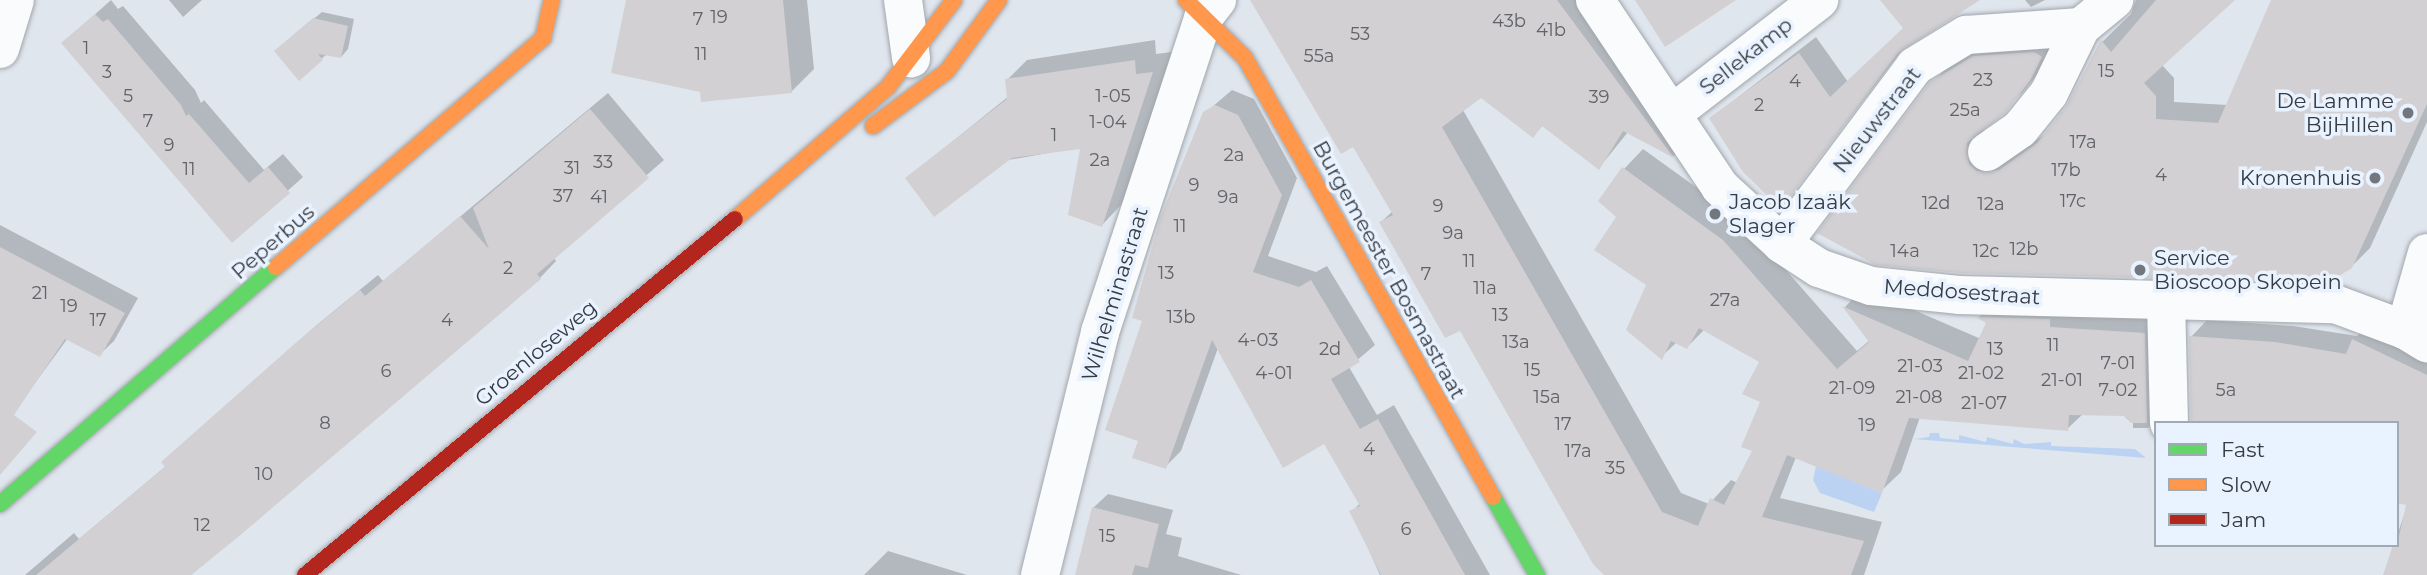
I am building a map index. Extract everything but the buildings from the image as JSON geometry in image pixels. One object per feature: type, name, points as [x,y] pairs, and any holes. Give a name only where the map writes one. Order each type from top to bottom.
[{"type":"street","points":[[0,49],[15,0]]},
{"type":"street","name":"Peperbus","points":[[0,504],[543,37],[552,0]]},
{"type":"street","points":[[903,0],[911,58]]},
{"type":"street","name":"Groenloseweg","points":[[305,575],[582,342],[858,118],[911,58],[954,0]]},
{"type":"street","name":"Groenloseweg","points":[[798,169],[864,132],[947,71],[999,0]]},
{"type":"street","name":"Meddosestraat","points":[[1595,0],[1720,187],[1782,244],[1819,268],[1871,286],[1959,295],[2335,304],[2416,337]]},
{"type":"street","name":"Sellekamp","points":[[1673,113],[1819,0]]},
{"type":"street","points":[[1987,152],[2020,129],[2049,93],[2081,27],[2114,0]]},
{"type":"street","name":"Wilhelminastraat","points":[[1040,575],[1100,332],[1202,6]]},
{"type":"street","name":"Burgemeester Bosmastraat","points":[[1202,6],[1245,58],[1536,575]]},
{"type":"street","name":"Nieuwstraat","points":[[1782,244],[1915,66],[1966,35],[2081,27]]},
{"type":"street","points":[[2416,337],[2425,267]]},
{"type":"street","points":[[2166,301],[2169,421]]},
{"type":"shaded area","points":[[1930,433],[1939,433],[1940,438],[1959,440],[1959,435],[1986,442],[1987,437],[2013,444],[2014,439],[2024,444],[2051,442],[2051,446],[2135,449],[2146,458],[1914,439],[1929,437]]},
{"type":"shaded area","points":[[1816,466],[1882,493],[1874,512],[1820,493],[1813,480]]},
{"type":"traffic: fast","points":[[0,504],[276,267]]},
{"type":"traffic: fast","points":[[1493,497],[1537,575]]},
{"type":"traffic: slow","points":[[276,267],[543,38],[552,0]]},
{"type":"traffic: slow","points":[[735,219],[888,87],[954,0]]},
{"type":"traffic: slow","points":[[873,126],[947,71],[999,0]]},
{"type":"traffic: slow","points":[[1186,0],[1245,58],[1493,497]]},
{"type":"traffic: jam","points":[[305,575],[735,219]]},
{"type":"place","name":"De Lamme BijHillen","points":[[2408,113]]},
{"type":"place","name":"Kronenhuis","points":[[2375,178]]},
{"type":"place","name":"Jacob Izaäk Slager","points":[[1715,214]]},
{"type":"place","name":"Service Bioscoop Skopein","points":[[2140,270]]}]
